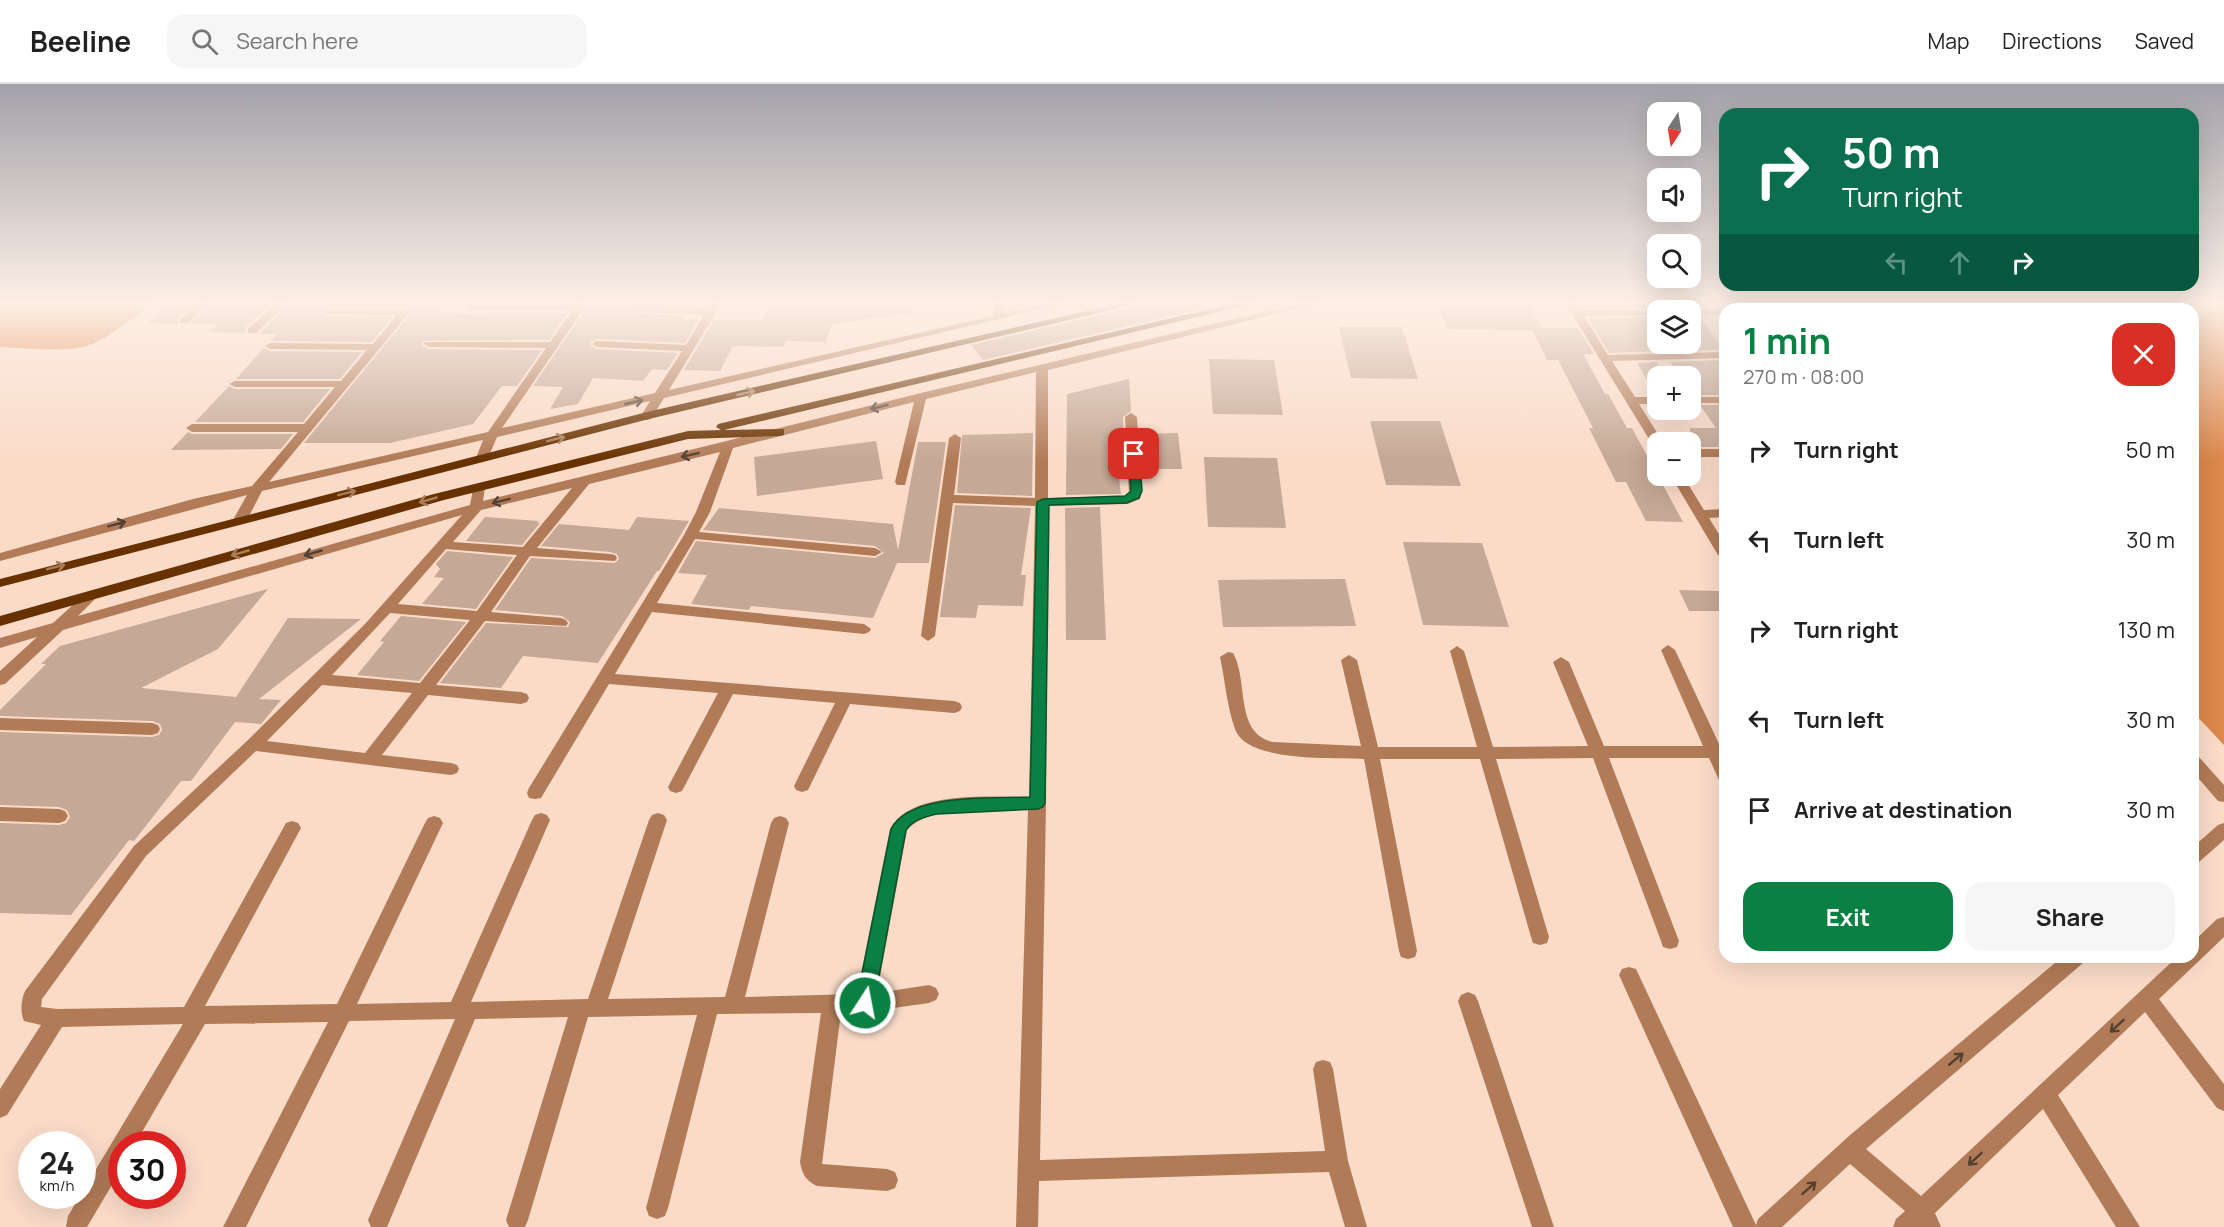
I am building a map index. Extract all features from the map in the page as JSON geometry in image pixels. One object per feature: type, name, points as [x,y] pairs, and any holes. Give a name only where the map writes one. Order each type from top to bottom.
[{"type":"main road","points":[[0,583],[647,416],[916,354]]},
{"type":"main road","points":[[0,621],[479,487],[688,435],[1037,354]]},
{"type":"main road","points":[[688,435],[780,432]]},
{"type":"street","points":[[240,520],[257,488],[370,354]]},
{"type":"street","points":[[482,458],[492,434],[547,354]]},
{"type":"street","points":[[647,416],[685,354]]},
{"type":"street","points":[[0,557],[257,488],[840,354]]},
{"type":"street","points":[[0,643],[476,507],[1096,354]]},
{"type":"street","points":[[1601,354],[1650,432]]},
{"type":"street","points":[[1603,358],[1719,355]]},
{"type":"street","points":[[1027,1227],[1038,803],[1043,502],[1042,367]]},
{"type":"street","points":[[235,384],[344,384]]},
{"type":"street","points":[[901,482],[921,396]]},
{"type":"street","points":[[1630,401],[1647,400]]},
{"type":"street","points":[[1701,400],[1719,400]]},
{"type":"street","points":[[947,499],[1043,502],[1127,500],[1135,496],[1136,491],[1131,417]]},
{"type":"street","points":[[192,428],[307,428]]},
{"type":"street","points":[[928,636],[955,438]]},
{"type":"street","points":[[535,793],[691,535],[706,504],[728,446]]},
{"type":"street","points":[[1701,453],[1719,453]]},
{"type":"street","points":[[370,757],[481,616],[527,551],[584,481]]},
{"type":"street","points":[[1684,486],[1719,544]]},
{"type":"street","points":[[479,487],[476,507],[386,609],[253,745],[140,851],[32,997],[31,1016],[57,1018],[865,1003],[929,994]]},
{"type":"street","points":[[1702,514],[1719,513]]},
{"type":"street","points":[[691,535],[875,552]]},
{"type":"street","points":[[442,545],[610,558]]},
{"type":"street","points":[[0,680],[92,595]]},
{"type":"street","points":[[646,607],[864,630]]},
{"type":"street","points":[[386,609],[561,623]]},
{"type":"street","points":[[1228,657],[1243,730],[1258,745],[1274,748],[1371,753],[1719,752],[1668,650]]},
{"type":"street","points":[[1457,651],[1540,937]]},
{"type":"street","points":[[1349,660],[1371,753],[1408,951]]},
{"type":"street","points":[[1560,662],[1599,753],[1670,941]]},
{"type":"street","points":[[604,678],[954,707]]},
{"type":"street","points":[[319,679],[521,698]]},
{"type":"street","points":[[676,787],[728,688]]},
{"type":"street","points":[[802,786],[845,698]]},
{"type":"street","points":[[0,723],[152,729]]},
{"type":"street","points":[[253,745],[451,768]]},
{"type":"street","points":[[2199,768],[2224,796]]},
{"type":"street","points":[[865,1003],[899,829],[905,820],[919,812],[937,808],[1038,803]]},
{"type":"street","points":[[0,814],[59,816]]},
{"type":"street","points":[[379,1220],[541,820]]},
{"type":"street","points":[[517,1220],[588,1008],[658,820]]},
{"type":"street","points":[[234,1227],[343,1013],[434,823]]},
{"type":"street","points":[[734,1005],[780,823]]},
{"type":"street","points":[[130,1131],[195,1015],[292,828]]},
{"type":"street","points":[[2199,852],[2224,830]]},
{"type":"street","points":[[2199,949],[2224,925]]},
{"type":"street","points":[[1766,1227],[1850,1150],[2069,963]]},
{"type":"street","points":[[1904,1227],[1926,1219],[2045,1093],[2184,963]]},
{"type":"street","points":[[1629,975],[1744,1227]]},
{"type":"street","points":[[2146,998],[2224,1101]]},
{"type":"street","points":[[1467,1001],[1543,1227]]},
{"type":"street","points":[[832,1003],[811,1162],[812,1169],[817,1174],[886,1180]]},
{"type":"street","points":[[657,1208],[709,1006]]},
{"type":"street","points":[[0,1108],[57,1018]]},
{"type":"street","points":[[1323,1069],[1336,1161],[1356,1227]]},
{"type":"street","points":[[2045,1093],[2129,1227]]},
{"type":"street","points":[[1850,1150],[1926,1219]]},
{"type":"street","points":[[1029,1171],[1336,1161]]},
{"type":"street","points":[[76,1224],[108,1170]]},
{"type":"shaded area","points":[[2199,354],[2224,354],[2224,745],[2199,718]]},
{"type":"building","points":[[258,354],[360,354],[340,379],[236,379]]},
{"type":"building","points":[[377,354],[539,354],[517,386],[502,386],[473,424],[390,443],[304,443]]},
{"type":"building","points":[[555,354],[677,354],[667,370],[652,369],[643,381],[593,378],[578,404],[550,409],[563,387],[533,386]]},
{"type":"building","points":[[693,354],[729,354],[720,371],[684,370]]},
{"type":"building","points":[[978,354],[1007,354],[983,360]]},
{"type":"building","points":[[1345,354],[1410,354],[1418,379],[1351,378]]},
{"type":"building","points":[[1544,354],[1583,354],[1605,394],[1608,394],[1627,428],[1632,428],[1647,456],[1647,486],[1663,486],[1683,522],[1646,521],[1626,482],[1616,482],[1589,428],[1593,428],[1558,360],[1547,360]]},
{"type":"building","points":[[1209,359],[1274,360],[1283,415],[1213,414]]},
{"type":"building","points":[[1719,360],[1719,395],[1701,395],[1701,366],[1673,366],[1670,362]]},
{"type":"building","points":[[1658,362],[1658,366],[1647,366],[1647,380],[1637,363]]},
{"type":"building","points":[[1129,379],[1131,411],[1123,417],[1125,470],[1118,470],[1121,494],[1066,495],[1067,394]]},
{"type":"building","points":[[229,386],[235,389],[330,389],[303,422],[195,422]]},
{"type":"building","points":[[1701,405],[1719,405],[1719,447],[1701,447],[1701,432],[1690,432],[1690,428],[1716,428]]},
{"type":"building","points":[[1370,421],[1440,421],[1461,486],[1386,485]]},
{"type":"building","points":[[188,432],[192,434],[293,434],[281,449],[171,450]]},
{"type":"building","points":[[1033,433],[1032,496],[957,493],[962,435]]},
{"type":"building","points":[[1178,433],[1182,469],[1143,469],[1140,434]]},
{"type":"building","points":[[876,441],[883,479],[757,496],[754,457]]},
{"type":"building","points":[[918,442],[946,442],[929,563],[897,563],[873,618],[751,606],[749,610],[691,604],[707,575],[678,573],[696,541],[875,558],[884,553],[875,546],[703,530],[719,508],[893,524],[898,550]]},
{"type":"building","points":[[1204,457],[1277,458],[1286,528],[1208,527]]},
{"type":"building","points":[[955,505],[1031,508],[1021,575],[1026,575],[1023,606],[978,605],[976,618],[940,617]]},
{"type":"building","points":[[1100,507],[1106,640],[1066,640],[1065,508]]},
{"type":"building","points":[[485,517],[539,521],[537,523],[540,523],[522,545],[466,541]]},
{"type":"building","points":[[637,517],[689,521],[598,663],[523,656],[501,688],[440,683],[486,623],[568,627],[570,622],[562,616],[495,610],[531,558],[615,563],[619,559],[617,554],[610,552],[541,546],[559,524],[629,530]]},
{"type":"building","points":[[1403,542],[1482,543],[1509,627],[1423,625]]},
{"type":"building","points":[[447,551],[513,557],[476,609],[422,604],[444,578],[434,577],[440,569],[436,564]]},
{"type":"building","points":[[1345,579],[1356,626],[1223,627],[1218,580]]},
{"type":"building","points":[[268,589],[218,649],[141,688],[236,697],[288,618],[361,619],[259,699],[281,700],[261,724],[235,722],[191,781],[181,781],[134,841],[129,840],[71,915],[0,913],[0,823],[59,825],[66,823],[70,817],[67,810],[59,807],[0,805],[0,732],[152,737],[159,735],[162,730],[160,724],[152,721],[0,716],[0,710],[46,664],[41,664],[60,646]]},
{"type":"building","points":[[1679,590],[1719,591],[1719,611],[1689,611]]},
{"type":"building","points":[[401,616],[466,622],[419,681],[357,675],[384,642],[380,641]]},
{"type":"route","points":[[865,1003],[899,829],[905,820],[919,812],[937,808],[1038,803],[1043,502],[1127,500],[1135,496],[1134,454]]}]
